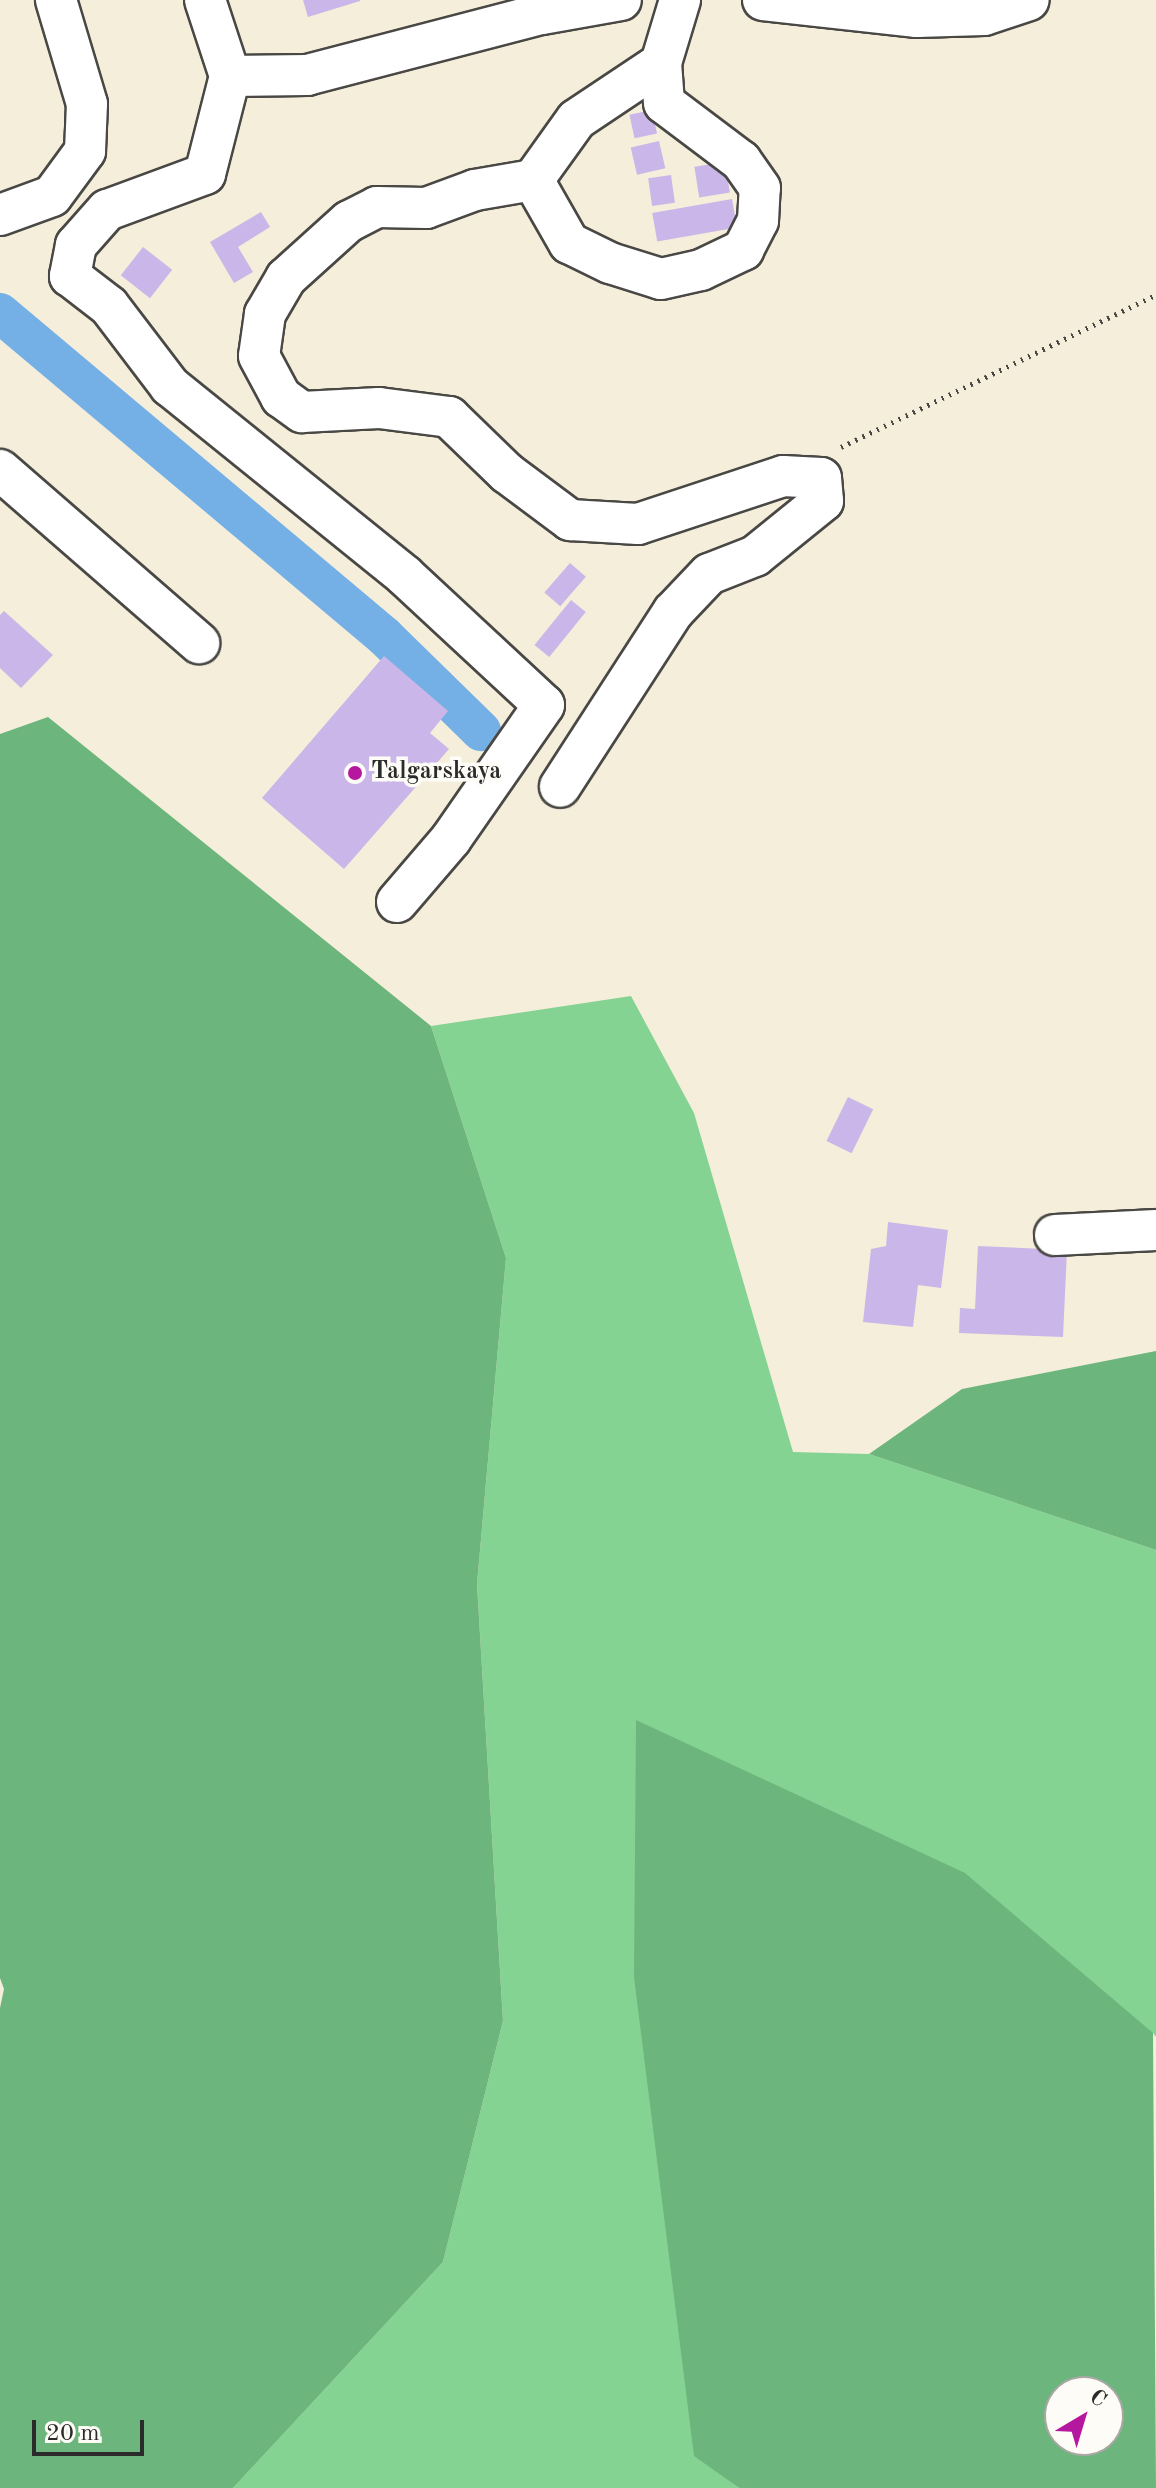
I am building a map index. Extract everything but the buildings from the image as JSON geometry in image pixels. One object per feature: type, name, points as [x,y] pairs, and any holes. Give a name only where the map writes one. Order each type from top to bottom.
[{"type":"street","points":[[0,215],[52,196],[85,151],[87,104],[56,0]]},
{"type":"street","points":[[205,0],[230,76],[205,174],[107,210],[76,245],[70,276],[109,306],[170,386],[404,575],[544,705],[451,839],[397,902]]},
{"type":"street","points":[[230,76],[307,75],[542,14],[621,0]]},
{"type":"street","points":[[533,180],[569,243],[610,263],[661,279],[701,270],[743,250],[758,221],[760,188],[741,161],[664,103],[661,63],[680,0]]},
{"type":"street","points":[[763,0],[917,17],[984,15],[1029,0]]},
{"type":"street","points":[[560,787],[673,612],[709,574],[755,556],[823,501],[821,478],[783,476],[638,524],[570,520],[507,473],[449,417],[379,408],[302,412],[281,397],[259,356],[265,314],[286,278],[349,221],[377,207],[426,208],[475,190],[533,180],[576,120],[661,63]]},
{"type":"street","points":[[0,470],[199,643]]},
{"type":"street","points":[[1055,1235],[1156,1230]]},
{"type":"path","points":[[836,449],[1156,295]]},
{"type":"green space","points":[[48,717],[431,1026],[506,1258],[477,1584],[503,2021],[443,2262],[233,2488],[0,2488],[0,2008],[4,1989],[0,1978],[0,734]]},
{"type":"green space","points":[[631,996],[694,1113],[793,1452],[869,1454],[1156,1550],[1156,2037],[1153,2033],[694,2455],[739,2488],[233,2488],[443,2262],[503,2021],[477,1584],[506,1258],[431,1026]]},
{"type":"green space","points":[[1156,1351],[1156,1550],[869,1454],[962,1389]]},
{"type":"green space","points":[[636,1720],[965,1873],[1153,2033],[1156,2488],[739,2488],[694,2456],[634,1977]]},
{"type":"waterway","points":[[0,313],[384,636],[481,731]]},
{"type":"place","name":"Talgarskaya","points":[[355,773]]}]
